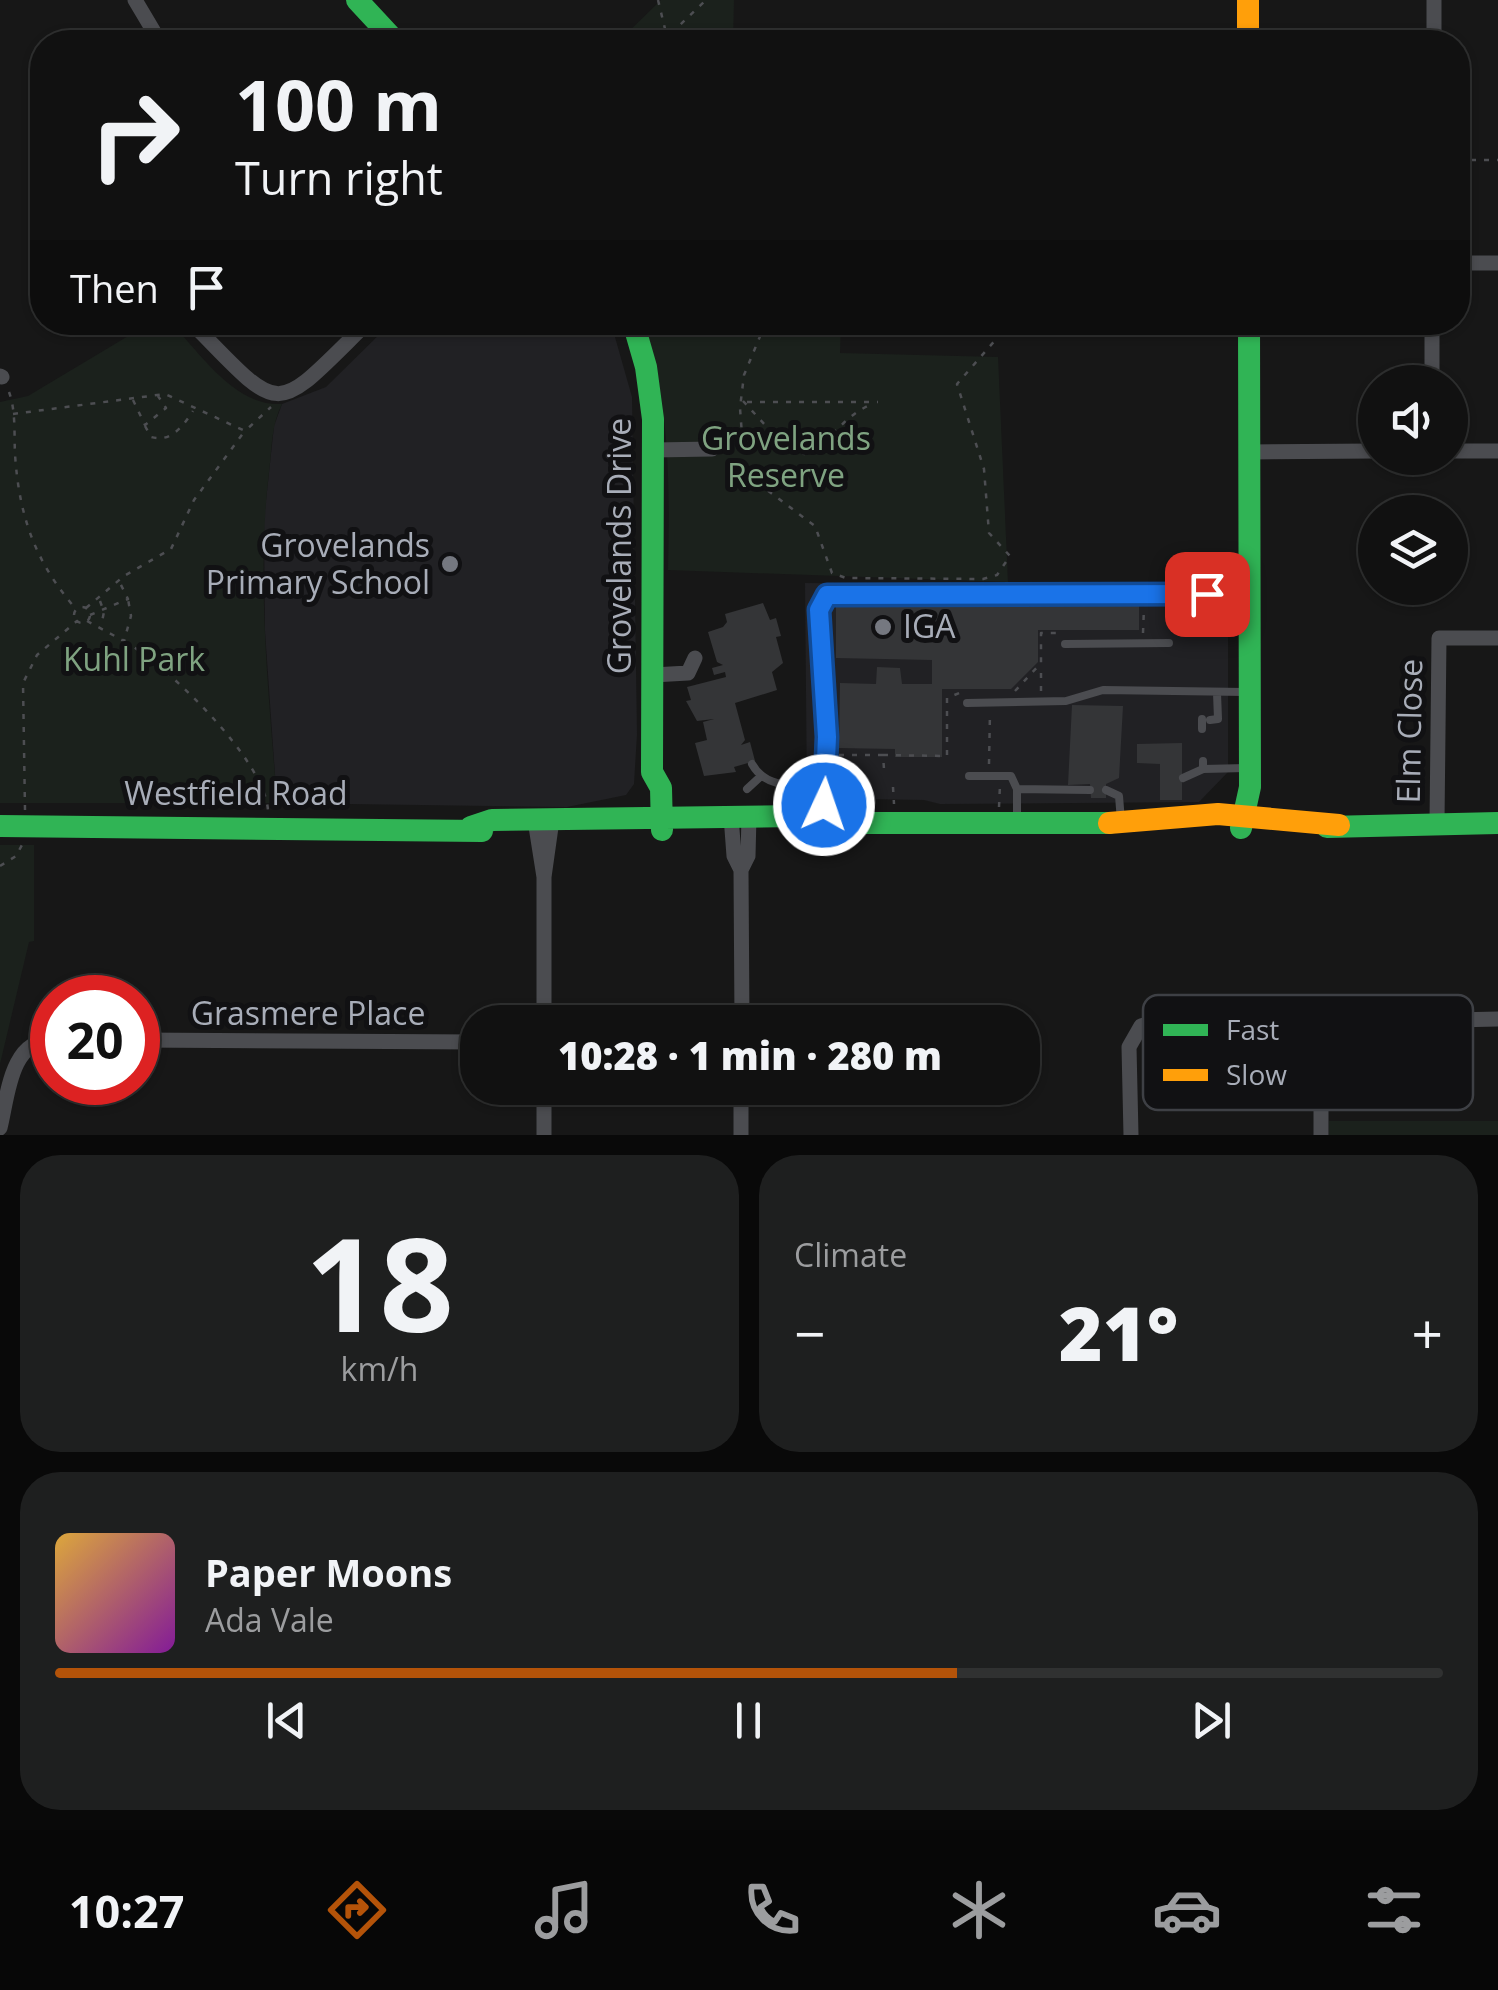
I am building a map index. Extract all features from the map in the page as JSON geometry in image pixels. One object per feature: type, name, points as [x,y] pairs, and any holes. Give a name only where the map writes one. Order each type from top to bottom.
[{"type":"main road","points":[[357,0],[385,30]]},
{"type":"main road","points":[[1248,0],[1248,30]]},
{"type":"main road","name":"Grovelands Drive","points":[[636,335],[649,382],[654,450],[652,772],[644,786],[652,823]]},
{"type":"main road","points":[[1249,335],[1250,823]]},
{"type":"main road","name":"Westfield Road","points":[[0,826],[471,828],[492,834],[543,827],[652,823],[740,823],[800,830],[823,822],[1008,816],[1150,823],[1164,831],[1250,823],[1300,831],[1339,824],[1498,823]]},
{"type":"street","points":[[135,0],[153,30]]},
{"type":"street","points":[[1434,0],[1434,30]]},
{"type":"street","points":[[1470,263],[1498,263]]},
{"type":"street","points":[[203,335],[255,388],[272,396],[287,396],[304,385],[355,335]]},
{"type":"street","points":[[1432,335],[1432,365]]},
{"type":"street","points":[[654,450],[712,449]]},
{"type":"street","points":[[1249,452],[1358,451]]},
{"type":"street","points":[[1468,451],[1498,451]]},
{"type":"street","name":"Elm Close","points":[[1437,824],[1439,638],[1498,638]]},
{"type":"street","points":[[653,675],[688,673],[695,658]]},
{"type":"street","points":[[740,823],[748,856],[741,870],[742,1005]]},
{"type":"street","points":[[543,827],[544,1005]]},
{"type":"street","points":[[1473,1020],[1498,1019]]},
{"type":"street","points":[[1132,1135],[1129,1047],[1143,1025]]},
{"type":"street","name":"Grasmere Place","points":[[160,1040],[460,1042]]},
{"type":"street","points":[[0,1128],[18,1060],[30,1046]]},
{"type":"street","points":[[544,1105],[544,1135]]},
{"type":"street","points":[[741,1105],[741,1135]]},
{"type":"street","points":[[1322,1110],[1322,1135]]},
{"type":"lane","points":[[823,822],[827,737],[819,610],[827,595],[1249,594]]},
{"type":"lane","points":[[1064,644],[1169,643]]},
{"type":"lane","points":[[968,703],[1066,701],[1103,690],[1249,692]]},
{"type":"lane","points":[[1205,723],[1218,719],[1217,693]]},
{"type":"lane","points":[[752,764],[760,776],[776,784],[824,786]]},
{"type":"lane","points":[[1184,778],[1203,765],[1250,778]]},
{"type":"lane","points":[[747,789],[760,776]]},
{"type":"lane","points":[[969,776],[1012,776],[1018,788],[1008,816]]},
{"type":"lane","points":[[1018,788],[1090,790]]},
{"type":"lane","points":[[1106,790],[1120,796],[1121,822]]},
{"type":"path","points":[[658,0],[665,30]]},
{"type":"path","points":[[674,30],[706,0]]},
{"type":"path","points":[[1470,160],[1498,160]]},
{"type":"path","points":[[761,335],[744,374],[747,472],[811,520],[837,577],[990,578],[1006,566],[1010,556],[989,533],[984,468],[956,384],[999,335]]},
{"type":"path","points":[[1,376],[13,414],[17,479],[31,544],[45,570],[76,609],[77,621]]},
{"type":"path","points":[[13,414],[156,395],[168,396],[245,431]]},
{"type":"path","points":[[156,395],[166,402]]},
{"type":"path","points":[[145,425],[162,414],[168,396]]},
{"type":"path","points":[[132,399],[151,437],[163,438],[181,429],[194,410]]},
{"type":"path","points":[[742,401],[872,404]]},
{"type":"path","points":[[742,401],[779,440],[804,454],[827,443],[851,414],[878,402]]},
{"type":"path","points":[[76,609],[99,600],[118,580],[171,549],[194,500],[245,431],[273,402]]},
{"type":"path","points":[[118,580],[131,616],[124,641]]},
{"type":"path","points":[[87,621],[90,615],[128,599]]},
{"type":"path","points":[[99,600],[104,609],[100,628]]},
{"type":"path","points":[[1127,633],[1147,631],[1144,602]]},
{"type":"path","points":[[86,608],[90,615]]},
{"type":"path","points":[[25,811],[22,683],[37,655],[77,621],[87,621],[152,660],[236,745],[264,789],[268,813]]},
{"type":"path","points":[[1001,693],[1041,692],[1041,633],[1076,633]]},
{"type":"path","points":[[1014,692],[1041,664]]},
{"type":"path","points":[[838,755],[947,756],[947,698],[955,698],[955,692],[972,693]]},
{"type":"path","points":[[989,766],[990,709]]},
{"type":"path","points":[[883,755],[884,769]]},
{"type":"path","points":[[1000,785],[1008,816]]},
{"type":"path","points":[[893,787],[894,804]]},
{"type":"path","points":[[0,866],[16,856],[23,840]]},
{"type":"shaded area","name":"Grovelands Primary School","points":[[379,335],[614,335],[632,397],[637,734],[634,784],[626,795],[567,807],[277,803],[265,631],[264,519],[274,426],[282,404],[326,387]]},
{"type":"shaded area","points":[[805,583],[1228,587],[1228,772],[1199,802],[940,804],[924,800],[807,798]]},
{"type":"green space","points":[[661,0],[734,0],[733,30],[630,30]]},
{"type":"green space","name":"Kuhl Park","points":[[130,335],[182,335],[234,388],[265,403],[282,404],[273,437],[264,554],[265,637],[277,803],[0,803],[0,402],[28,396]]},
{"type":"green space","name":"Grovelands Reserve","points":[[648,335],[841,335],[840,353],[998,357],[1008,582],[668,570],[664,414]]},
{"type":"green space","points":[[0,845],[34,845],[34,941],[29,942],[0,1064]]},
{"type":"green space","points":[[1329,1121],[1498,1121],[1498,1135],[1329,1135]]},
{"type":"building","points":[[763,603],[770,620],[776,618],[783,663],[772,672],[777,690],[735,703],[745,740],[741,745],[750,742],[755,761],[734,767],[736,772],[704,776],[695,743],[707,740],[703,722],[714,719],[697,721],[686,701],[691,700],[687,687],[726,677],[725,672],[714,675],[712,668],[723,665],[717,662],[708,632],[723,627],[727,622],[725,614]]},
{"type":"building","points":[[836,604],[1139,606],[1139,630],[1038,630],[1038,662],[1011,689],[942,689],[942,757],[895,757],[895,749],[839,748],[840,683],[876,684],[877,667],[900,668],[902,684],[932,684],[932,660],[836,658]]},
{"type":"building","points":[[1072,705],[1123,706],[1119,778],[1106,784],[1106,798],[1091,798],[1090,784],[1068,785]]},
{"type":"building","points":[[1182,743],[1182,800],[1160,800],[1160,764],[1137,763],[1137,744]]},
{"type":"traffic: fast","points":[[357,0],[385,30]]},
{"type":"traffic: fast","points":[[637,335],[646,367],[653,419],[652,772],[661,788],[662,830]]},
{"type":"traffic: fast","points":[[1241,828],[1250,787],[1249,335]]},
{"type":"traffic: fast","points":[[471,827],[492,820],[799,816],[823,823],[1109,823]]},
{"type":"traffic: fast","points":[[1327,827],[1498,823]]},
{"type":"traffic: fast","points":[[0,826],[482,831]]},
{"type":"traffic: slow","points":[[1248,0],[1248,30]]},
{"type":"traffic: slow","points":[[1109,823],[1218,814],[1339,825]]},
{"type":"place","name":"Grovelands Primary School","points":[[450,564]]},
{"type":"place","name":"IGA","points":[[883,627]]},
{"type":"route","points":[[824,805],[827,737],[819,610],[827,595],[1207,594]]}]
